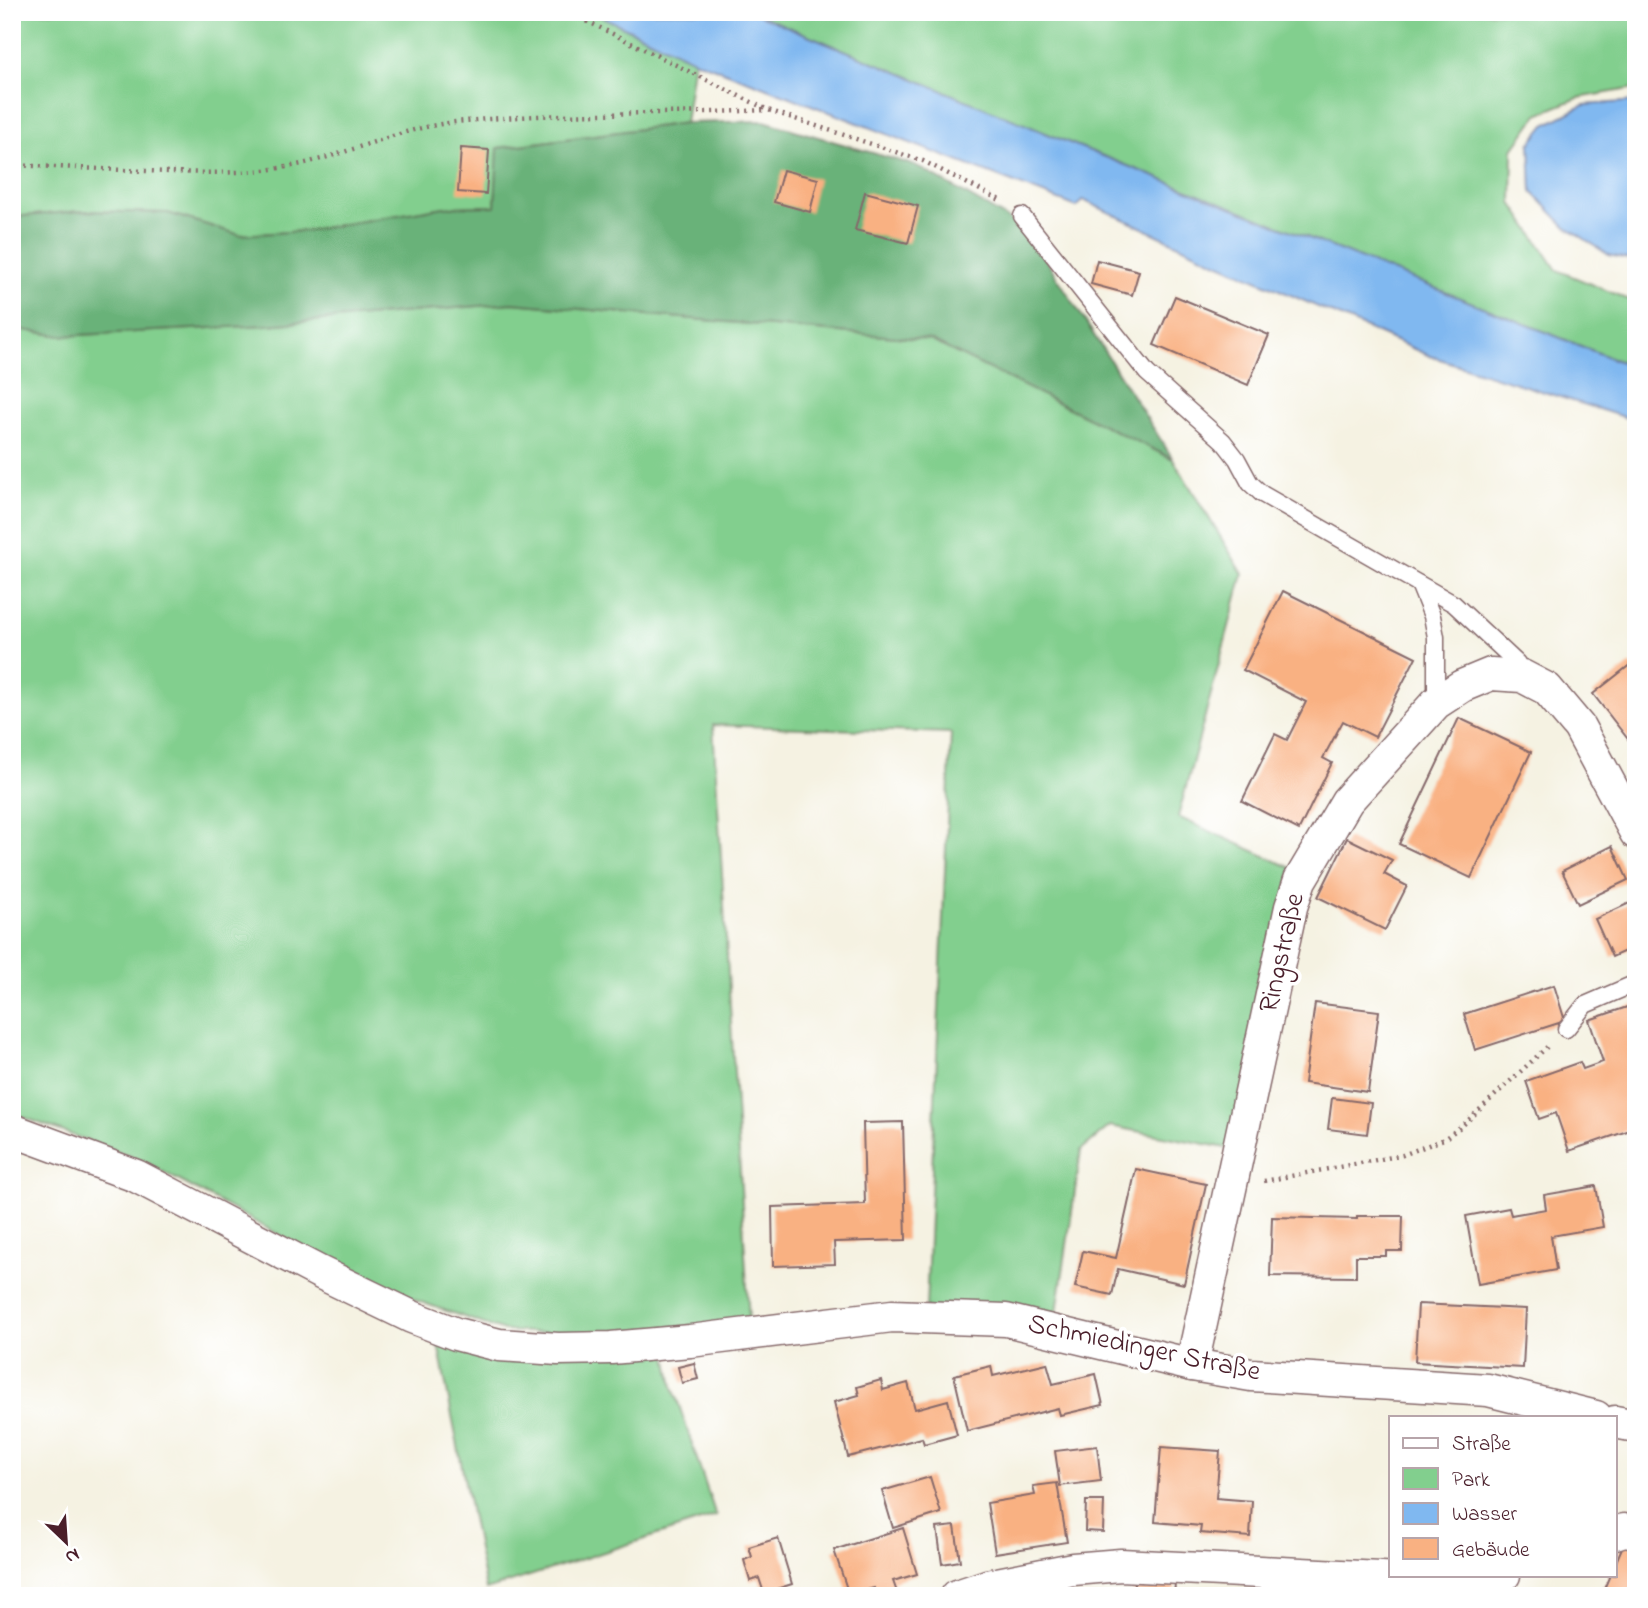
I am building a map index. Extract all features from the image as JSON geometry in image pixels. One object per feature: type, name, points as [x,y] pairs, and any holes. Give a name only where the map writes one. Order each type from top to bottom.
[{"type":"street","name":"Ringstraße","points":[[1192,1365],[1290,907],[1300,880],[1347,801],[1436,703],[1462,686],[1490,674],[1522,676]]},
{"type":"street","points":[[1522,676],[1547,689],[1579,727],[1636,833]]},
{"type":"street","name":"Schmiedinger Straße","points":[[12,1130],[136,1176],[319,1272],[412,1317],[456,1334],[499,1345],[558,1349],[611,1348],[892,1316],[1006,1320],[1192,1365],[1251,1376],[1488,1390],[1592,1416]]},
{"type":"street","points":[[1616,1422],[1636,1426]]},
{"type":"street","points":[[1616,1533],[1624,1530],[1636,1532]]},
{"type":"street","points":[[957,1596],[987,1586],[1073,1569],[1121,1565],[1401,1579],[1478,1576]]},
{"type":"lane","points":[[1022,216],[1147,373],[1223,441],[1256,488],[1454,604],[1517,663],[1522,676]]},
{"type":"lane","points":[[1419,584],[1432,616],[1436,637],[1436,703]]},
{"type":"lane","points":[[1566,1029],[1585,1005],[1636,983]]},
{"type":"path","points":[[568,12],[768,110],[923,161],[1002,201],[1022,216]]},
{"type":"path","points":[[12,165],[209,173],[251,172],[295,165],[414,129],[452,122],[517,116],[694,114],[768,110]]},
{"type":"path","points":[[1232,1184],[1237,1186],[1402,1155],[1444,1139],[1463,1125],[1566,1029]]},
{"type":"green space","points":[[12,12],[592,12],[694,60],[685,123],[499,148],[495,206],[444,207],[305,231],[240,235],[168,213],[81,211],[12,217]]},
{"type":"green space","points":[[752,12],[1636,12],[1636,88],[1578,98],[1538,114],[1513,149],[1512,203],[1557,270],[1627,299],[1636,300],[1636,368],[1065,141]]},
{"type":"green space","points":[[764,121],[917,166],[1027,230],[1173,459],[930,340],[512,303],[267,325],[61,336],[12,328],[12,217],[81,211],[168,213],[240,235],[305,231],[444,207],[495,206],[498,148],[685,123]]},
{"type":"green space","points":[[512,303],[930,340],[1173,459],[1243,574],[1178,817],[1292,868],[1232,1149],[1110,1126],[1081,1150],[1056,1319],[926,1308],[951,733],[713,725],[749,1320],[610,1335],[504,1331],[372,1285],[143,1161],[12,1113],[12,328],[61,336],[267,325]]},
{"type":"green space","points":[[437,1339],[667,1355],[673,1387],[716,1516],[486,1590]]},
{"type":"water","points":[[592,12],[752,12],[1065,141],[1636,368],[1636,421],[1430,356],[1211,260],[1083,200],[1077,207],[694,60]]},
{"type":"water","points":[[1636,101],[1636,261],[1609,255],[1565,226],[1532,192],[1530,144],[1545,125],[1584,105]]},
{"type":"building","points":[[461,148],[489,150],[486,194],[458,192]]},
{"type":"building","points":[[783,170],[818,179],[810,212],[774,202]]},
{"type":"building","points":[[865,192],[918,206],[908,243],[855,230]]},
{"type":"building","points":[[1097,260],[1139,271],[1132,295],[1091,284]]},
{"type":"building","points":[[1175,296],[1269,335],[1248,385],[1154,345]]},
{"type":"building","points":[[1283,591],[1416,657],[1375,737],[1343,721],[1323,758],[1332,763],[1299,830],[1242,801],[1275,734],[1287,740],[1306,702],[1243,670]]},
{"type":"building","points":[[1631,664],[1636,670],[1634,747],[1593,694]]},
{"type":"building","points":[[1459,718],[1531,752],[1471,878],[1399,844]]},
{"type":"building","points":[[1347,838],[1392,860],[1384,874],[1407,886],[1385,930],[1318,897]]},
{"type":"building","points":[[1612,846],[1628,880],[1578,904],[1562,871]]},
{"type":"building","points":[[1636,900],[1636,946],[1612,957],[1595,919]]},
{"type":"building","points":[[1554,985],[1565,1021],[1475,1050],[1464,1014]]},
{"type":"building","points":[[1315,1003],[1379,1011],[1368,1092],[1304,1083]]},
{"type":"building","points":[[1636,1004],[1636,1128],[1569,1151],[1556,1113],[1539,1119],[1526,1081],[1580,1062],[1583,1069],[1603,1062],[1589,1020]]},
{"type":"building","points":[[1332,1098],[1371,1103],[1367,1134],[1328,1129]]},
{"type":"building","points":[[903,1122],[906,1240],[834,1242],[835,1264],[773,1266],[772,1207],[865,1204],[863,1123]]},
{"type":"building","points":[[1136,1169],[1206,1184],[1184,1284],[1118,1269],[1112,1295],[1075,1287],[1083,1251],[1116,1258]]},
{"type":"building","points":[[1596,1186],[1603,1227],[1551,1236],[1556,1270],[1478,1284],[1466,1216],[1509,1208],[1511,1215],[1546,1209],[1544,1195]]},
{"type":"building","points":[[1357,1216],[1403,1216],[1402,1251],[1386,1251],[1386,1256],[1356,1256],[1356,1277],[1270,1276],[1272,1217],[1357,1219]]},
{"type":"building","points":[[1418,1304],[1526,1309],[1523,1368],[1415,1362]]},
{"type":"building","points":[[694,1363],[698,1379],[682,1383],[678,1367]]},
{"type":"building","points":[[1047,1363],[1053,1384],[1096,1374],[1103,1405],[1060,1415],[1058,1408],[967,1431],[954,1375],[991,1366],[993,1376]]},
{"type":"building","points":[[881,1380],[883,1390],[908,1383],[915,1409],[948,1400],[957,1435],[924,1444],[922,1438],[848,1457],[834,1402],[859,1395],[857,1387]]},
{"type":"building","points":[[1097,1446],[1101,1481],[1060,1486],[1055,1451]]},
{"type":"building","points":[[1161,1447],[1220,1451],[1216,1498],[1252,1501],[1250,1537],[1200,1533],[1201,1526],[1155,1522]]},
{"type":"building","points":[[930,1477],[941,1513],[893,1528],[882,1491]]},
{"type":"building","points":[[1057,1483],[1067,1542],[995,1553],[987,1503],[1035,1495],[1033,1486]]},
{"type":"building","points":[[1086,1501],[1104,1501],[1103,1532],[1085,1531]]},
{"type":"building","points":[[955,1526],[960,1561],[942,1564],[937,1528]]},
{"type":"building","points":[[903,1528],[917,1574],[893,1581],[898,1595],[895,1596],[876,1596],[874,1588],[849,1595],[834,1550]]},
{"type":"building","points":[[778,1538],[792,1584],[764,1593],[759,1578],[750,1581],[744,1560],[752,1557],[749,1547]]},
{"type":"building","points":[[1624,1543],[1636,1548],[1636,1596],[1601,1596],[1610,1576],[1616,1576],[1616,1562]]},
{"type":"building","points":[[1134,1582],[1175,1583],[1174,1596],[1133,1596]]}]
